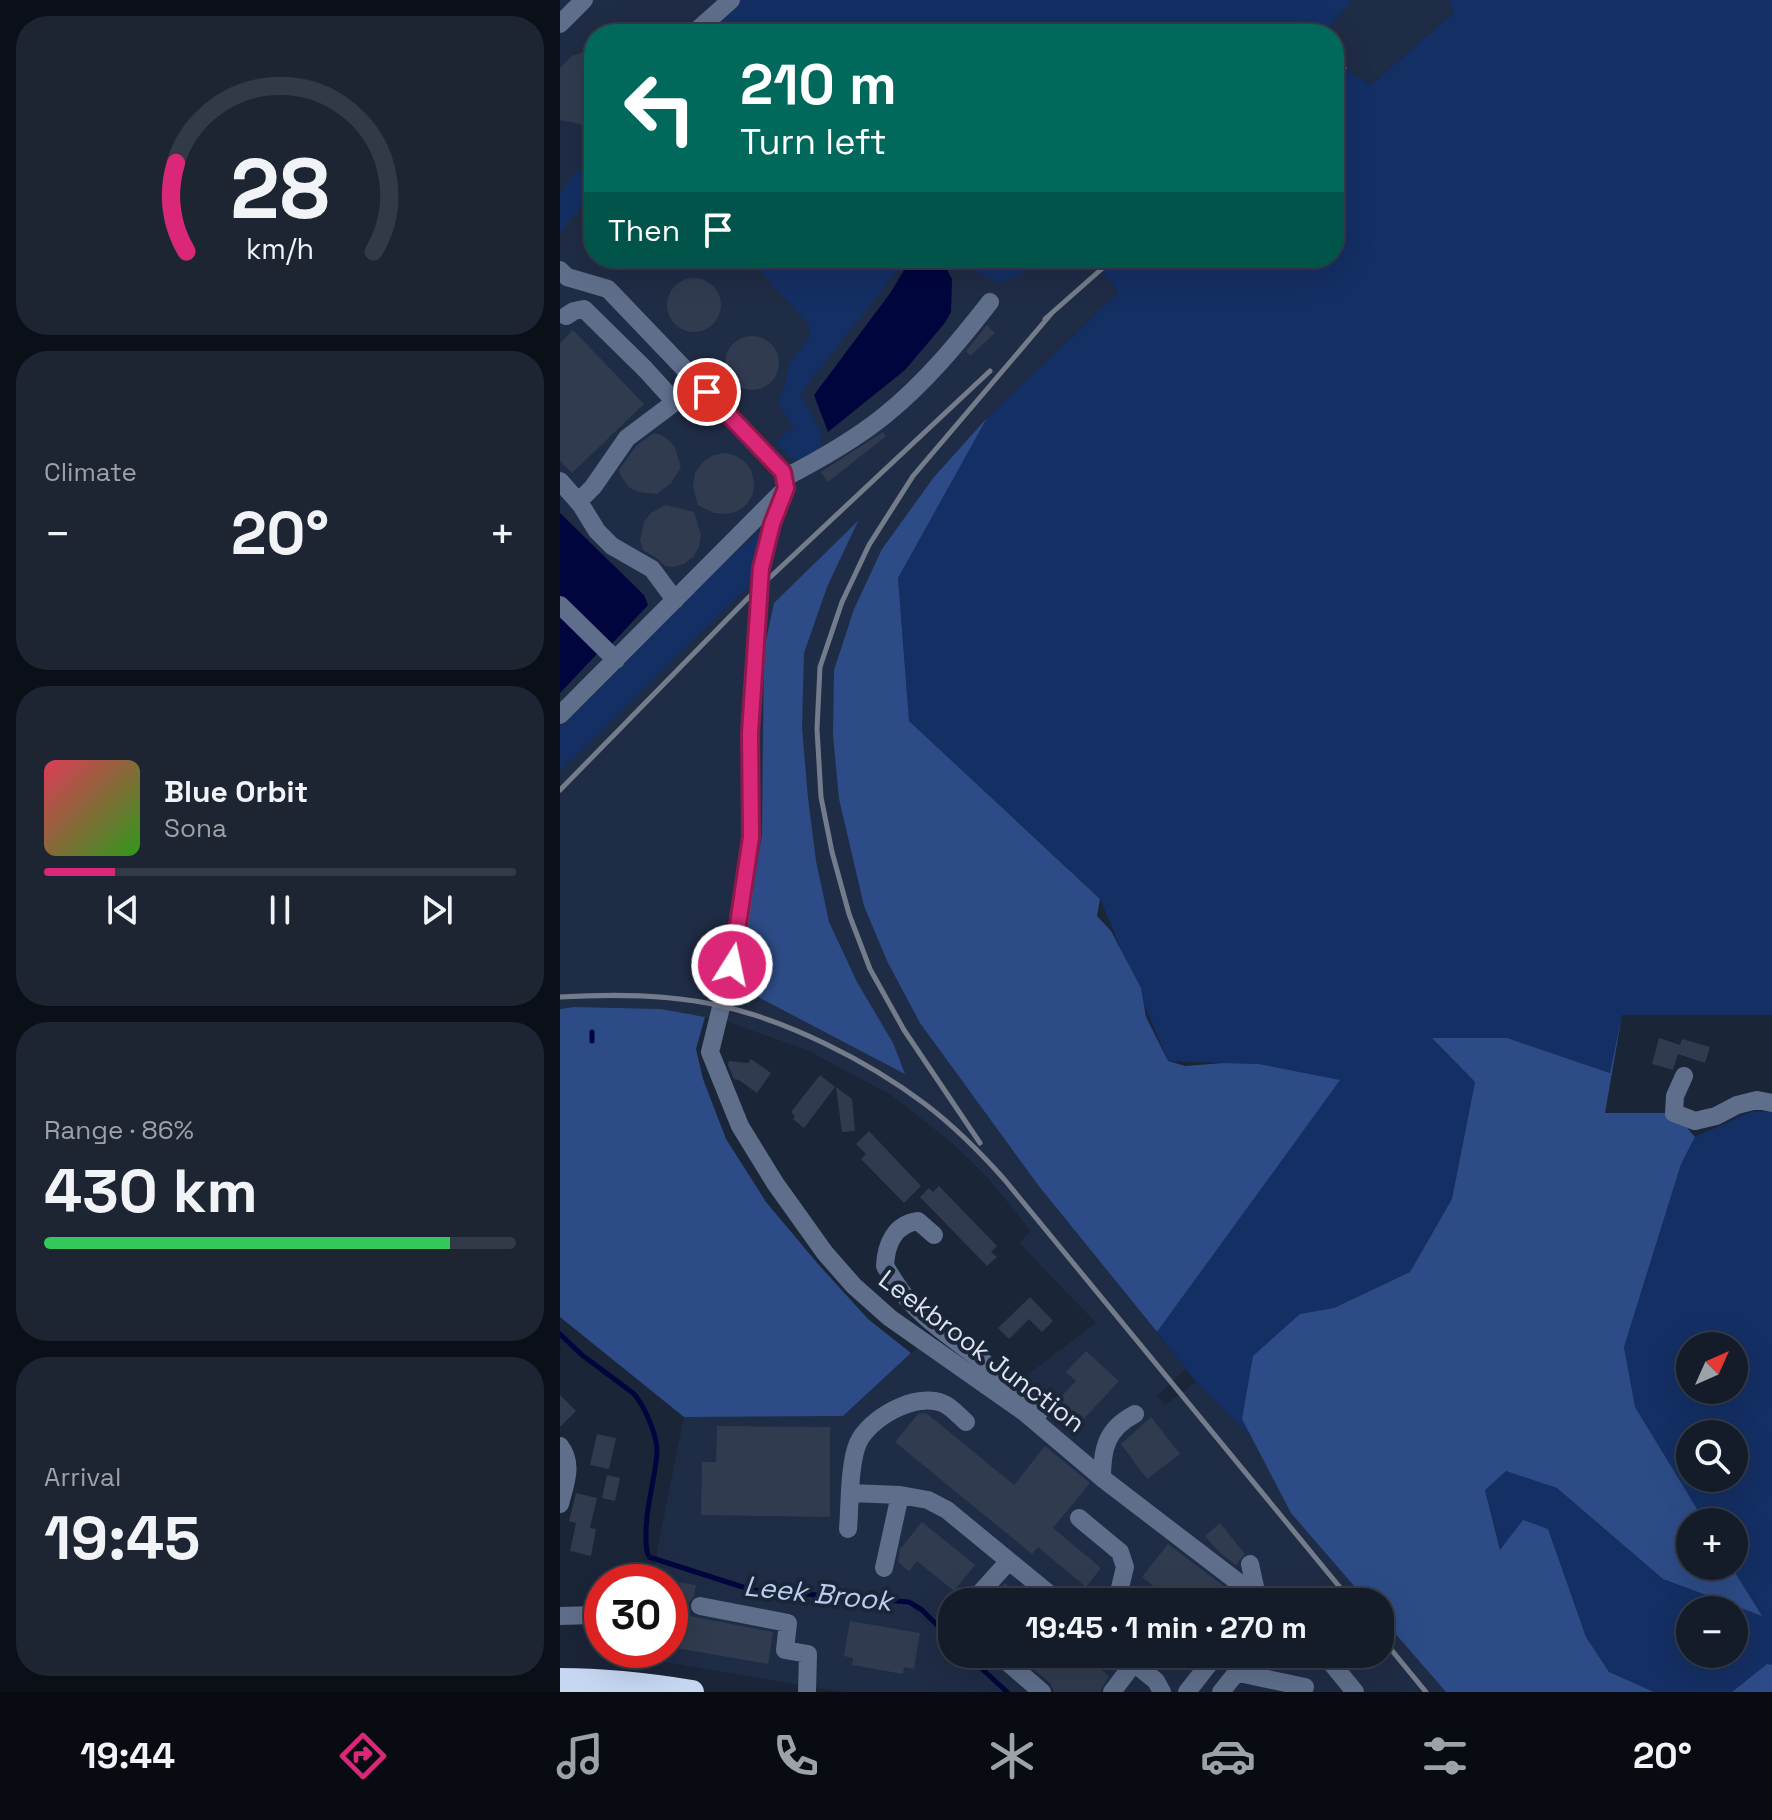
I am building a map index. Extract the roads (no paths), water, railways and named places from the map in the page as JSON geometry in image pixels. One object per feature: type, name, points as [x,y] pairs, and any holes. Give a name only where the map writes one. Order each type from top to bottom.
[{"type":"highway","points":[[560,1680],[656,1686],[692,1692]]},
{"type":"street","points":[[560,24],[584,0]]},
{"type":"street","points":[[704,24],[731,0]]},
{"type":"street","points":[[562,276],[608,289],[783,472],[785,483]]},
{"type":"street","points":[[560,715],[675,600],[785,483],[884,416],[947,357],[990,302]]},
{"type":"street","points":[[566,316],[584,309],[675,402]]},
{"type":"street","points":[[579,501],[593,487],[627,438],[675,402],[707,392]]},
{"type":"street","points":[[560,481],[579,501],[597,531],[612,546],[652,569],[675,600]]},
{"type":"street","name":"Leekbrook Junction","points":[[785,483],[761,568],[750,733],[751,837],[737,942],[710,1052],[740,1126],[775,1183],[825,1253],[854,1286],[890,1318],[1053,1435],[1102,1478],[1247,1588]]},
{"type":"street","points":[[560,605],[616,660]]},
{"type":"street","points":[[1684,1076],[1675,1096],[1674,1113],[1695,1121],[1757,1100],[1772,1103]]},
{"type":"street","points":[[934,1235],[918,1221],[903,1224],[889,1242],[885,1266],[912,1304],[1018,1391],[1043,1418],[1053,1435]]},
{"type":"street","points":[[848,1529],[853,1460],[858,1442],[880,1417],[914,1403],[929,1401],[949,1407],[966,1422]]},
{"type":"street","points":[[1102,1478],[1102,1459],[1109,1435],[1135,1414]]},
{"type":"street","points":[[560,1446],[568,1463],[560,1504]]},
{"type":"street","points":[[851,1493],[900,1495],[928,1500],[947,1510],[1042,1588]]},
{"type":"street","points":[[884,1568],[900,1495]]},
{"type":"street","points":[[1079,1518],[1120,1552],[1125,1567],[1120,1588]]},
{"type":"street","points":[[985,1588],[1009,1561]]},
{"type":"street","points":[[1250,1564],[1258,1588]]},
{"type":"street","points":[[700,1606],[788,1623],[785,1650],[808,1654],[807,1692]]},
{"type":"street","points":[[560,1616],[584,1615]]},
{"type":"street","points":[[1014,1668],[1042,1692]]},
{"type":"street","points":[[1112,1692],[1124,1668]]},
{"type":"street","points":[[1141,1668],[1156,1681],[1162,1692]]},
{"type":"street","points":[[1187,1692],[1206,1668]]},
{"type":"street","points":[[1335,1668],[1355,1692]]},
{"type":"street","points":[[1221,1692],[1239,1673],[1305,1687]]},
{"type":"waterway","points":[[592,1032],[592,1041]]},
{"type":"waterway","name":"Leek Brook","points":[[560,1334],[582,1355],[633,1393],[649,1420],[657,1451],[646,1522],[649,1557],[752,1590],[909,1602],[938,1626]]},
{"type":"waterway","name":"Leek Brook","points":[[981,1668],[1007,1692]]},
{"type":"railway","points":[[1045,319],[1103,268]]},
{"type":"railway","points":[[980,1143],[904,1030],[870,969],[849,914],[821,797],[817,729],[820,667],[842,602],[869,545],[913,476],[1051,314]]},
{"type":"railway","points":[[560,790],[749,597],[990,371]]},
{"type":"railway","points":[[560,997],[659,997],[698,1001],[744,1012],[826,1044],[878,1072],[925,1104],[1004,1179],[1340,1588]]},
{"type":"railway","points":[[1394,1653],[1426,1692]]}]
